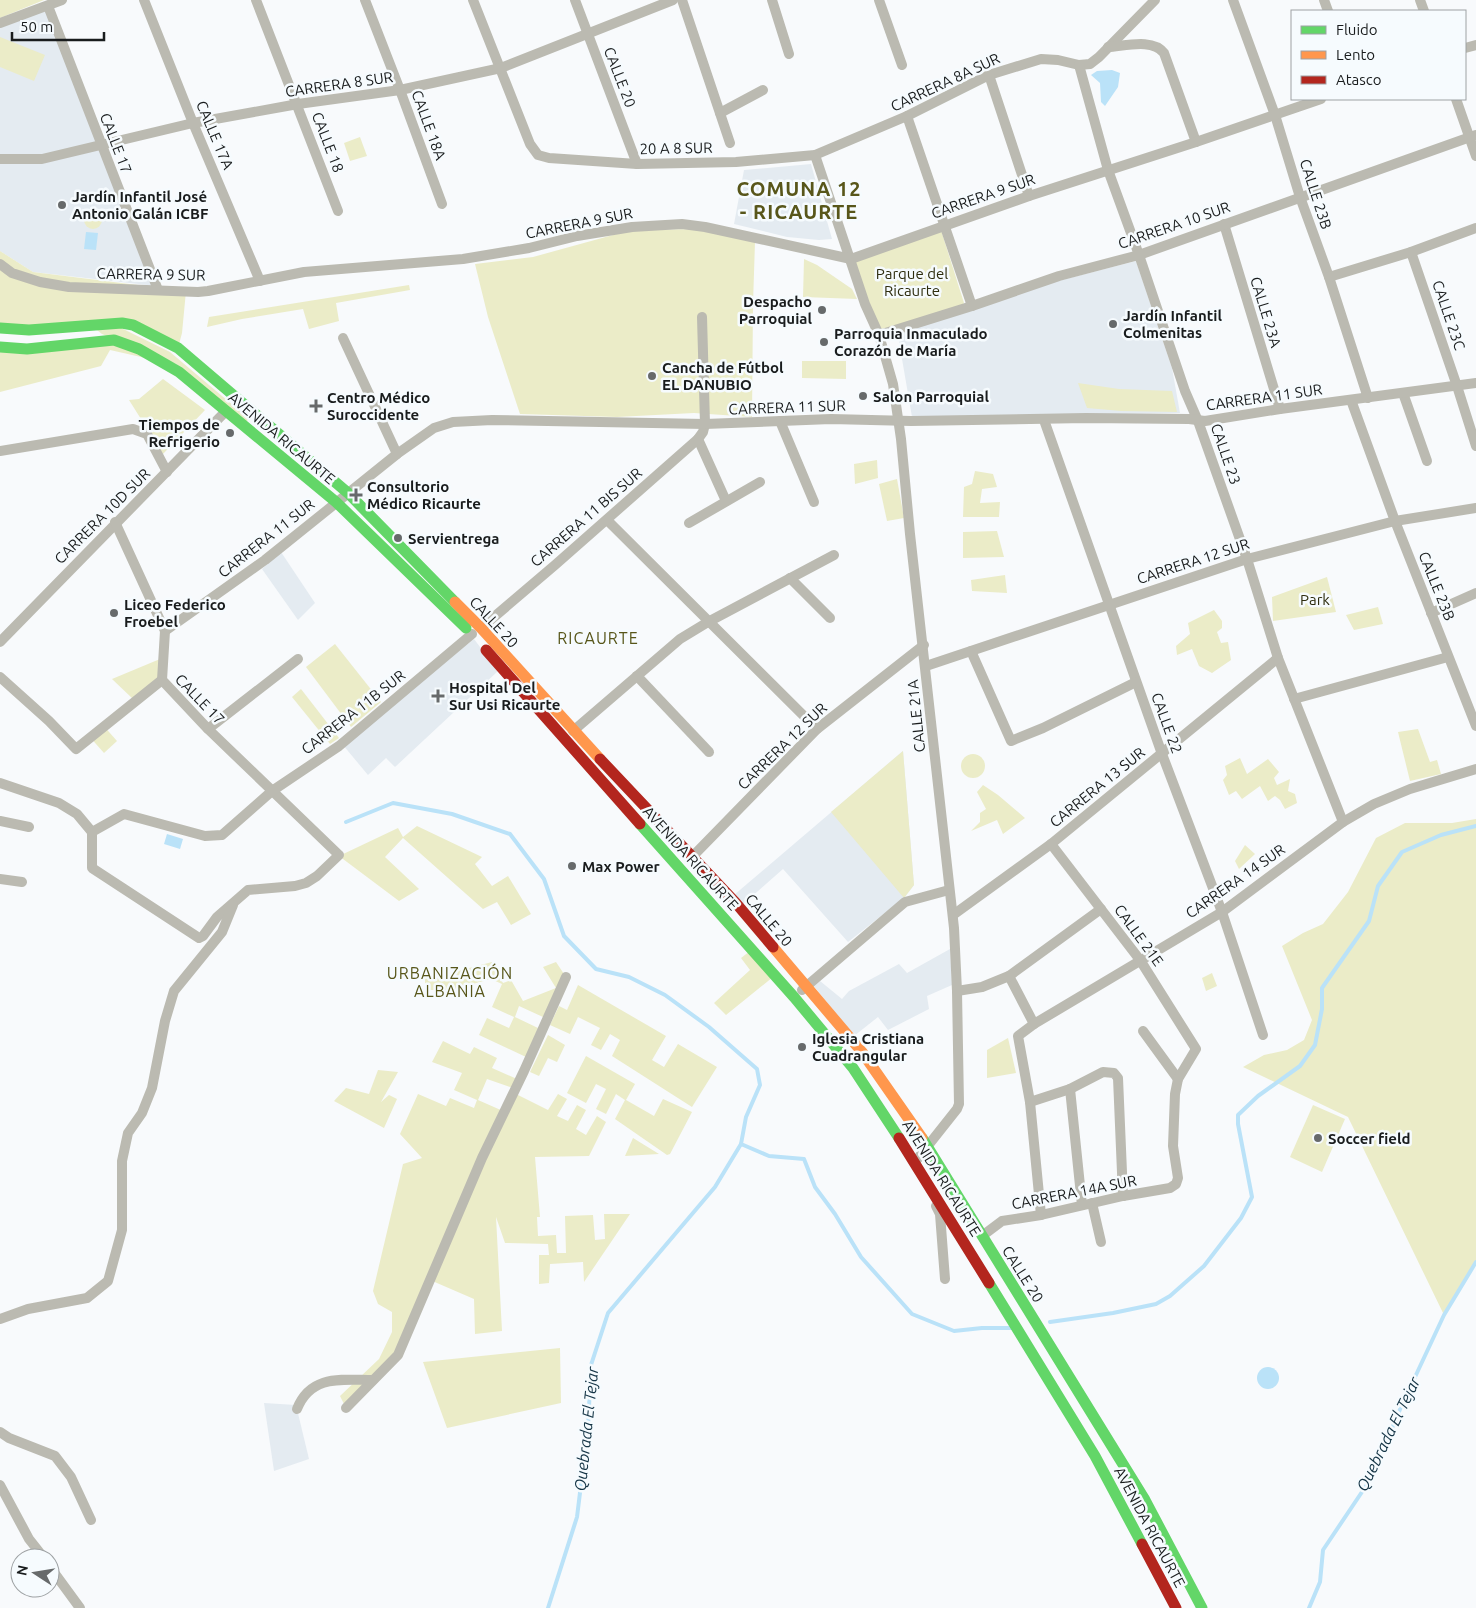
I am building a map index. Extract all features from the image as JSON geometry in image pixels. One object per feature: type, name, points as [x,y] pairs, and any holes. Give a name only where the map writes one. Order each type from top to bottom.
[{"type":"main road","name":"CALLE 20","points":[[0,328],[29,330],[122,323],[132,325],[178,348],[348,493],[476,631],[735,902],[862,1052],[928,1147],[1145,1500],[1202,1608]]},
{"type":"main road","name":"AVENIDA RICAURTE","points":[[0,347],[27,349],[114,340],[126,342],[163,362],[179,372],[226,410],[336,502],[476,631],[794,997],[853,1068],[932,1189],[1095,1456],[1176,1608]]},
{"type":"street","points":[[0,23],[62,0]]},
{"type":"street","name":"CALLE 17A","points":[[144,0],[193,123],[260,281]]},
{"type":"street","name":"CALLE 18","points":[[256,0],[338,211]]},
{"type":"street","name":"CALLE 18A","points":[[365,0],[442,204]]},
{"type":"street","points":[[473,0],[501,68]]},
{"type":"street","name":"CALLE 20","points":[[575,0],[637,164]]},
{"type":"street","name":"CARRERA 8 SUR","points":[[0,159],[42,160],[193,123],[298,104],[400,90],[501,68],[673,0]]},
{"type":"street","points":[[682,0],[730,143]]},
{"type":"street","points":[[772,0],[789,54]]},
{"type":"street","points":[[879,0],[902,65]]},
{"type":"street","points":[[1079,65],[1090,64],[1100,57],[1155,0]]},
{"type":"street","name":"CALLE 23B","points":[[1233,0],[1276,115],[1300,197],[1329,277],[1368,398]]},
{"type":"street","name":"CALLE 17","points":[[48,6],[158,290]]},
{"type":"street","points":[[1108,47],[1148,44],[1160,48],[1164,53],[1196,142]]},
{"type":"street","name":"CARRERA 8A SUR","points":[[815,155],[907,116],[989,75],[1040,59],[1058,60],[1079,65]]},
{"type":"street","name":"CALLE 23","points":[[1079,65],[1108,170],[1185,391],[1198,421],[1247,559],[1278,658],[1343,822]]},
{"type":"street","name":"20 A 8 SUR","points":[[501,68],[530,144],[538,155],[549,158],[637,164],[736,162],[815,155]]},
{"type":"street","points":[[989,75],[1029,196]]},
{"type":"street","points":[[720,113],[763,90]]},
{"type":"street","name":"CARRERA 9 SUR","points":[[0,264],[12,272],[40,282],[69,287],[208,291],[324,270],[463,259],[632,227],[682,224],[705,227],[851,259],[1029,196],[1318,100]]},
{"type":"street","points":[[1456,100],[1473,136],[1476,156]]},
{"type":"street","points":[[907,116],[943,226],[972,306]]},
{"type":"street","name":"CARRERA 10 SUR","points":[[879,335],[1059,276],[1139,255],[1473,136]]},
{"type":"street","name":"CALLE 21A","points":[[815,155],[865,304],[879,335],[893,384],[953,915],[957,991],[959,1104],[915,1162]]},
{"type":"street","name":"CALLE 23A","points":[[1224,224],[1280,409]]},
{"type":"street","points":[[1329,277],[1411,252],[1476,228]]},
{"type":"street","name":"CALLE 23C","points":[[1411,252],[1476,446]]},
{"type":"street","points":[[702,317],[705,424]]},
{"type":"street","points":[[344,338],[397,454]]},
{"type":"street","name":"CARRERA 11 SUR","points":[[165,631],[265,560],[397,454],[434,428],[453,422],[468,420],[705,424],[898,420],[1189,419],[1206,421],[1280,409],[1476,383]]},
{"type":"street","points":[[1403,393],[1427,462]]},
{"type":"street","name":"CALLE 23B","points":[[1351,400],[1395,521],[1476,726]]},
{"type":"street","name":"CARRERA 10D SUR","points":[[0,642],[226,410]]},
{"type":"street","name":"CALLE 22","points":[[1044,420],[1162,754],[1222,912],[1263,1035]]},
{"type":"street","points":[[780,421],[814,502]]},
{"type":"street","name":"CARRERA 11 BIS SUR","points":[[476,631],[607,520],[698,439],[703,432],[705,424]]},
{"type":"street","points":[[0,451],[133,430],[148,434],[167,472]]},
{"type":"street","points":[[698,439],[726,501]]},
{"type":"street","points":[[689,523],[760,482]]},
{"type":"street","name":"CARRERA 12 SUR","points":[[926,666],[1247,559],[1395,521],[1476,508]]},
{"type":"street","points":[[607,520],[817,729]]},
{"type":"street","name":"CALLE 17","points":[[115,522],[165,631],[162,680],[208,729],[339,855],[317,876],[306,883],[295,886],[248,890],[234,902]]},
{"type":"street","points":[[573,731],[680,639],[708,622],[834,555]]},
{"type":"street","points":[[790,578],[830,618]]},
{"type":"street","points":[[1431,613],[1476,593]]},
{"type":"street","name":"CARRERA 11B SUR","points":[[92,832],[124,814],[205,836],[214,836],[227,831],[272,791],[339,746],[476,631]]},
{"type":"street","name":"CARRERA 12 SUR","points":[[692,857],[817,729],[924,645]]},
{"type":"street","points":[[971,651],[1009,740],[1013,741],[1136,682]]},
{"type":"street","points":[[1294,699],[1448,657]]},
{"type":"street","name":"CARRERA 13 SUR","points":[[953,915],[1050,844],[1278,658]]},
{"type":"street","points":[[208,729],[298,660]]},
{"type":"street","points":[[637,676],[710,752]]},
{"type":"street","points":[[0,677],[49,721],[76,749],[162,680]]},
{"type":"street","name":"CARRERA 14 SUR","points":[[1030,1102],[1018,1036],[1034,1024],[1222,912],[1343,822],[1374,804],[1410,789],[1476,769]]},
{"type":"street","points":[[0,783],[59,803],[76,814],[92,832],[92,868],[199,938],[203,936],[217,917],[234,902]]},
{"type":"street","points":[[0,821],[29,827]]},
{"type":"street","name":"CALLE 21E","points":[[1050,844],[1140,960],[1196,1050],[1178,1079]]},
{"type":"street","points":[[0,879],[22,882]]},
{"type":"street","points":[[794,997],[906,902],[950,890]]},
{"type":"street","points":[[0,1319],[28,1309],[87,1298],[108,1281],[122,1230],[122,1161],[128,1133],[142,1113],[152,1088],[165,1021],[174,991],[222,932],[234,902]]},
{"type":"street","points":[[957,991],[982,986],[1008,976],[1101,909]]},
{"type":"street","points":[[1008,976],[1034,1024]]},
{"type":"street","points":[[346,1408],[398,1355],[482,1158],[524,1072],[566,977]]},
{"type":"street","points":[[1143,1031],[1178,1079]]},
{"type":"street","points":[[1041,1215],[1030,1102],[1070,1089],[1103,1072],[1114,1073],[1118,1078],[1123,1196]]},
{"type":"street","name":"CARRERA 14A SUR","points":[[982,1236],[1002,1221],[1041,1215],[1123,1196],[1170,1188],[1176,1184],[1178,1178],[1173,1146],[1173,1118],[1174,1094],[1178,1079]]},
{"type":"street","points":[[1070,1089],[1087,1204],[1101,1242]]},
{"type":"street","points":[[932,1189],[931,1195],[940,1214],[945,1280]]},
{"type":"street","points":[[297,1409],[301,1399],[322,1382],[373,1380]]},
{"type":"street","points":[[0,1432],[9,1438],[55,1456],[71,1477],[91,1520]]},
{"type":"street","points":[[0,1485],[36,1548]]},
{"type":"street","points":[[60,1580],[80,1608]]},
{"type":"shaded area","points":[[48,6],[156,286],[33,272],[0,251],[0,23]]},
{"type":"shaded area","points":[[811,164],[832,239],[819,240],[787,237],[734,224],[744,170]]},
{"type":"shaded area","points":[[1136,261],[1172,368],[1180,413],[912,417],[897,330],[1023,290]]},
{"type":"shaded area","points":[[281,552],[315,603],[298,620],[262,569]]},
{"type":"shaded area","name":"Hospital Del Sur Usi Ricaurte","points":[[474,639],[498,671],[395,767],[386,758],[368,775],[343,745]]},
{"type":"shaded area","points":[[903,751],[914,885],[904,898],[848,942],[783,869],[740,907],[734,895]]},
{"type":"shaded area","points":[[950,949],[952,985],[927,996],[929,1009],[888,1030],[878,1017],[854,1036],[813,985],[820,981],[842,999],[849,991],[899,964],[907,973]]},
{"type":"shaded area","points":[[264,1403],[296,1405],[309,1459],[274,1471]]},
{"type":"green space","points":[[0,0],[44,0],[0,18]]},
{"type":"green space","points":[[0,37],[45,55],[34,81],[0,67]]},
{"type":"green space","points":[[360,137],[367,156],[350,161],[344,143]]},
{"type":"green space","points":[[89,211],[97,211],[102,216],[100,227],[89,229],[84,224],[84,216]]},
{"type":"green space","points":[[702,229],[755,242],[752,417],[694,413],[617,417],[520,414],[488,317],[475,264],[533,257],[631,230]]},
{"type":"green space","name":"Parque del Ricaurte","points":[[941,230],[964,303],[961,306],[878,330],[855,261]]},
{"type":"green space","points":[[0,251],[33,272],[186,291],[182,333],[178,348],[133,325],[0,328]]},
{"type":"green space","points":[[804,259],[817,265],[852,289],[857,299],[803,297]]},
{"type":"green space","points":[[409,285],[410,290],[336,303],[339,321],[309,329],[303,309],[207,327],[209,317]]},
{"type":"green space","points":[[87,322],[117,326],[170,352],[248,418],[246,426],[176,364],[102,334]]},
{"type":"green space","points":[[125,343],[163,362],[110,350],[101,366],[0,392],[0,349]]},
{"type":"green space","points":[[802,361],[846,361],[846,379],[802,378]]},
{"type":"green space","points":[[163,379],[205,410],[163,454],[129,400],[139,399]]},
{"type":"green space","points":[[1078,383],[1119,389],[1172,391],[1177,412],[1087,408]]},
{"type":"green space","points":[[877,460],[878,478],[855,484],[854,464]]},
{"type":"green space","points":[[975,471],[993,474],[997,487],[982,489],[980,503],[1000,502],[999,517],[963,517],[964,487],[972,484]]},
{"type":"green space","points":[[897,479],[904,518],[887,521],[879,484]]},
{"type":"green space","points":[[997,531],[1004,557],[963,558],[963,532]]},
{"type":"green space","points":[[1005,575],[1007,593],[972,591],[971,580]]},
{"type":"green space","name":"Park","points":[[1327,577],[1336,612],[1273,621],[1272,597]]},
{"type":"green space","points":[[1378,607],[1383,624],[1354,630],[1346,615]]},
{"type":"green space","points":[[1214,610],[1222,621],[1222,628],[1217,632],[1221,643],[1228,642],[1231,660],[1212,673],[1199,666],[1192,649],[1177,655],[1176,646],[1190,634],[1188,623]]},
{"type":"green space","points":[[335,644],[381,702],[351,727],[306,667]]},
{"type":"green space","points":[[160,659],[158,678],[133,699],[112,679]]},
{"type":"green space","points":[[301,689],[339,738],[330,744],[292,697]]},
{"type":"green space","points":[[102,724],[117,741],[104,753],[88,735]]},
{"type":"green space","points":[[1418,729],[1430,762],[1437,760],[1441,774],[1410,781],[1398,732]]},
{"type":"green space","points":[[903,751],[914,885],[904,898],[831,812]]},
{"type":"green space","points":[[973,754],[981,758],[985,766],[981,774],[973,778],[965,774],[961,766],[965,758]]},
{"type":"green space","points":[[1240,758],[1247,774],[1268,759],[1279,772],[1274,778],[1277,785],[1290,779],[1288,791],[1295,794],[1297,803],[1285,809],[1280,800],[1275,796],[1268,801],[1260,786],[1242,799],[1236,791],[1229,795],[1223,780],[1227,775],[1225,766]]},
{"type":"green space","points":[[983,785],[1025,818],[1003,834],[997,820],[971,831],[980,822],[980,813],[986,809],[977,792]]},
{"type":"green space","points":[[1476,819],[1476,1262],[1444,1315],[1348,1117],[1243,1067],[1264,1055],[1287,1050],[1304,1040],[1312,1020],[1282,946],[1303,933],[1323,924],[1348,892],[1376,838],[1405,823],[1452,823]]},
{"type":"green space","points":[[417,826],[482,857],[475,864],[492,886],[508,876],[531,914],[511,925],[497,902],[483,909],[403,838],[385,857],[419,889],[399,901],[339,856],[398,828],[403,837]]},
{"type":"green space","points":[[1245,845],[1255,854],[1239,869],[1235,861]]},
{"type":"green space","points":[[750,951],[773,977],[726,1015],[714,1003],[750,970],[741,958]]},
{"type":"green space","points":[[492,962],[503,983],[511,980],[523,1001],[556,988],[543,967],[556,962],[566,977],[543,1017],[519,1006],[515,1017],[538,1028],[526,1057],[479,1035],[487,1018],[509,1028],[514,1017],[492,1007],[502,984],[491,979],[469,985],[466,990],[425,990],[425,975],[450,973]]},
{"type":"green space","points":[[1212,973],[1217,986],[1206,991],[1202,978]]},
{"type":"green space","points":[[578,985],[666,1036],[652,1060],[664,1067],[678,1044],[717,1067],[692,1107],[612,1056],[620,1040],[610,1034],[601,1050],[591,1045],[600,1028],[578,1017],[570,1034],[550,1025],[559,1006],[567,1010]]},
{"type":"green space","points":[[548,1035],[565,1045],[557,1062],[548,1058],[539,1076],[530,1072]]},
{"type":"green space","points":[[1008,1038],[1016,1073],[987,1078],[987,1050]]},
{"type":"green space","points":[[443,1041],[470,1054],[474,1047],[497,1058],[492,1068],[517,1079],[513,1088],[487,1079],[478,1100],[503,1111],[514,1093],[548,1110],[558,1094],[567,1099],[557,1116],[568,1121],[577,1105],[586,1110],[576,1129],[586,1135],[597,1116],[606,1122],[589,1156],[535,1157],[540,1217],[537,1217],[538,1236],[556,1235],[557,1253],[566,1253],[565,1216],[593,1215],[595,1240],[605,1239],[604,1214],[630,1214],[584,1282],[583,1262],[550,1264],[549,1283],[539,1284],[539,1255],[549,1255],[548,1244],[505,1243],[496,1217],[502,1331],[475,1334],[474,1299],[430,1280],[398,1355],[346,1408],[340,1396],[379,1359],[392,1332],[392,1312],[378,1304],[373,1291],[403,1164],[422,1158],[400,1134],[418,1094],[446,1106],[450,1098],[474,1108],[477,1100],[454,1090],[462,1073],[432,1062]]},
{"type":"green space","points":[[586,1056],[635,1084],[626,1100],[654,1116],[663,1099],[692,1112],[670,1154],[667,1155],[615,1119],[625,1100],[616,1094],[606,1114],[596,1109],[606,1089],[596,1084],[586,1103],[567,1093]]},
{"type":"green space","points":[[378,1070],[398,1072],[381,1102],[389,1095],[397,1099],[384,1128],[334,1101],[346,1088],[369,1094]]},
{"type":"green space","name":"Soccer field","points":[[1313,1105],[1345,1119],[1322,1172],[1290,1157]]},
{"type":"green space","points":[[633,1138],[659,1154],[625,1156]]},
{"type":"green space","points":[[560,1348],[561,1403],[447,1428],[423,1362]]},
{"type":"water","points":[[1112,70],[1120,73],[1118,87],[1105,106],[1101,102],[1100,83],[1091,75],[1097,71]]},
{"type":"water","points":[[86,232],[98,233],[96,250],[84,249]]},
{"type":"water","points":[[167,834],[183,839],[180,849],[164,844]]},
{"type":"water","points":[[1268,1367],[1276,1370],[1279,1378],[1276,1386],[1268,1389],[1260,1386],[1257,1378],[1260,1370]]},
{"type":"waterway","points":[[346,822],[393,803],[452,814],[510,834],[544,879],[564,936],[596,969],[629,977],[665,995],[709,1027],[757,1069],[760,1085],[746,1117],[741,1144],[769,1156],[804,1159],[815,1187],[835,1214],[861,1257],[912,1314],[954,1331],[982,1328],[1012,1328]]},
{"type":"waterway","points":[[1050,1322],[1113,1313],[1156,1304],[1170,1296],[1204,1266],[1241,1218],[1252,1197],[1238,1124],[1238,1115],[1258,1096],[1300,1066],[1315,1045],[1322,1009],[1322,988],[1369,921],[1378,886],[1402,852],[1441,835],[1476,826]]},
{"type":"waterway","name":"Quebrada El Tejar","points":[[548,1608],[577,1517],[588,1428],[591,1365],[608,1313],[715,1187],[741,1144]]},
{"type":"waterway","name":"Quebrada El Tejar","points":[[1309,1608],[1320,1582],[1323,1550],[1370,1480],[1401,1407],[1444,1315],[1476,1262]]},
{"type":"traffic: fast","points":[[0,328],[29,330],[122,323],[133,325],[178,348],[348,493],[455,602]]},
{"type":"traffic: fast","points":[[0,347],[27,349],[114,340],[139,349],[179,372],[336,502],[466,628]]},
{"type":"traffic: fast","points":[[640,824],[794,997],[853,1068],[899,1138]]},
{"type":"traffic: fast","points":[[922,1138],[1145,1500],[1202,1608]]},
{"type":"traffic: fast","points":[[989,1283],[1095,1456],[1142,1544]]},
{"type":"traffic: slow","points":[[455,602],[600,759]]},
{"type":"traffic: slow","points":[[773,947],[862,1052],[922,1138]]},
{"type":"traffic: jam","points":[[486,650],[640,824]]},
{"type":"traffic: jam","points":[[600,759],[735,902],[773,947]]},
{"type":"traffic: jam","points":[[899,1138],[989,1283]]},
{"type":"traffic: jam","points":[[1142,1544],[1176,1608]]},
{"type":"place","name":"Jardín Infantil José Antonio Galán ICBF","points":[[62,205]]},
{"type":"place","name":"Despacho Parroquial","points":[[822,310]]},
{"type":"place","name":"Jardín Infantil Colmenitas","points":[[1113,324]]},
{"type":"place","name":"Parroquia Inmaculado Corazón de María","points":[[824,342]]},
{"type":"place","name":"Cancha de Fútbol EL DANUBIO","points":[[652,376]]},
{"type":"place","name":"Salon Parroquial","points":[[863,396]]},
{"type":"place","name":"Centro Médico Suroccidente","points":[[316,406]]},
{"type":"place","name":"Tiempos de Refrigerio","points":[[230,433]]},
{"type":"place","name":"Consultorio Médico Ricaurte","points":[[356,495]]},
{"type":"place","name":"Servientrega","points":[[398,538]]},
{"type":"place","name":"Liceo Federico Froebel","points":[[114,613]]},
{"type":"place","name":"Hospital Del Sur Usi Ricaurte","points":[[438,696]]},
{"type":"place","name":"Max Power","points":[[572,866]]},
{"type":"place","name":"Iglesia Cristiana Cuadrangular","points":[[802,1047]]},
{"type":"place","name":"Soccer field","points":[[1318,1138]]},
{"type":"district","name":"COMUNA 12 - RICAURTE","points":[[799,200]]},
{"type":"district","name":"RICAURTE","points":[[598,638]]},
{"type":"district","name":"URBANIZACIÓN ALBANIA","points":[[450,982]]}]
